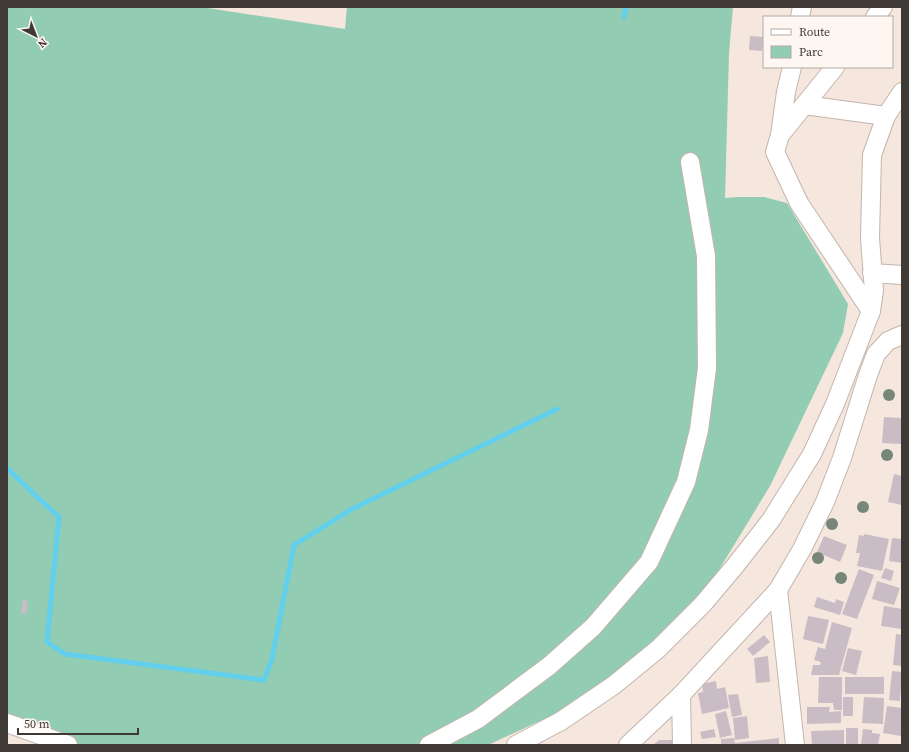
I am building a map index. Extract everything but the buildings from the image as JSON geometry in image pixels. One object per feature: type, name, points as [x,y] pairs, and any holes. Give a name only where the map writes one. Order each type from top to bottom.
[{"type":"street","points":[[876,16],[883,7]]},
{"type":"street","points":[[792,68],[786,92],[776,152],[799,203],[871,311]]},
{"type":"street","points":[[780,135],[834,68]]},
{"type":"street","points":[[516,745],[562,721],[614,685],[658,649],[703,604],[735,566],[771,520],[812,454],[835,404],[871,311],[874,291],[870,238],[871,162],[872,155],[886,116],[902,92]]},
{"type":"street","points":[[804,106],[886,116]]},
{"type":"street","points":[[429,745],[478,719],[549,666],[593,627],[648,562],[686,482],[699,430],[707,368],[706,256],[690,162]]},
{"type":"street","points":[[872,273],[902,275]]},
{"type":"street","points":[[628,745],[681,695],[778,590],[802,549],[825,502],[842,458],[876,354],[888,341],[902,335]]},
{"type":"street","points":[[778,590],[795,745]]},
{"type":"street","points":[[681,695],[682,745]]},
{"type":"street","points":[[7,723],[68,745]]},
{"type":"green space","points":[[7,7],[201,7],[345,29],[347,7],[733,7],[729,53],[725,198],[764,197],[787,203],[848,304],[843,333],[770,486],[714,578],[661,636],[572,706],[488,745],[61,745],[7,727]]},
{"type":"waterway","points":[[624,17],[626,7]]},
{"type":"waterway","points":[[7,468],[59,517],[47,642],[65,654],[264,680],[272,659],[294,545],[352,509],[557,409]]}]
